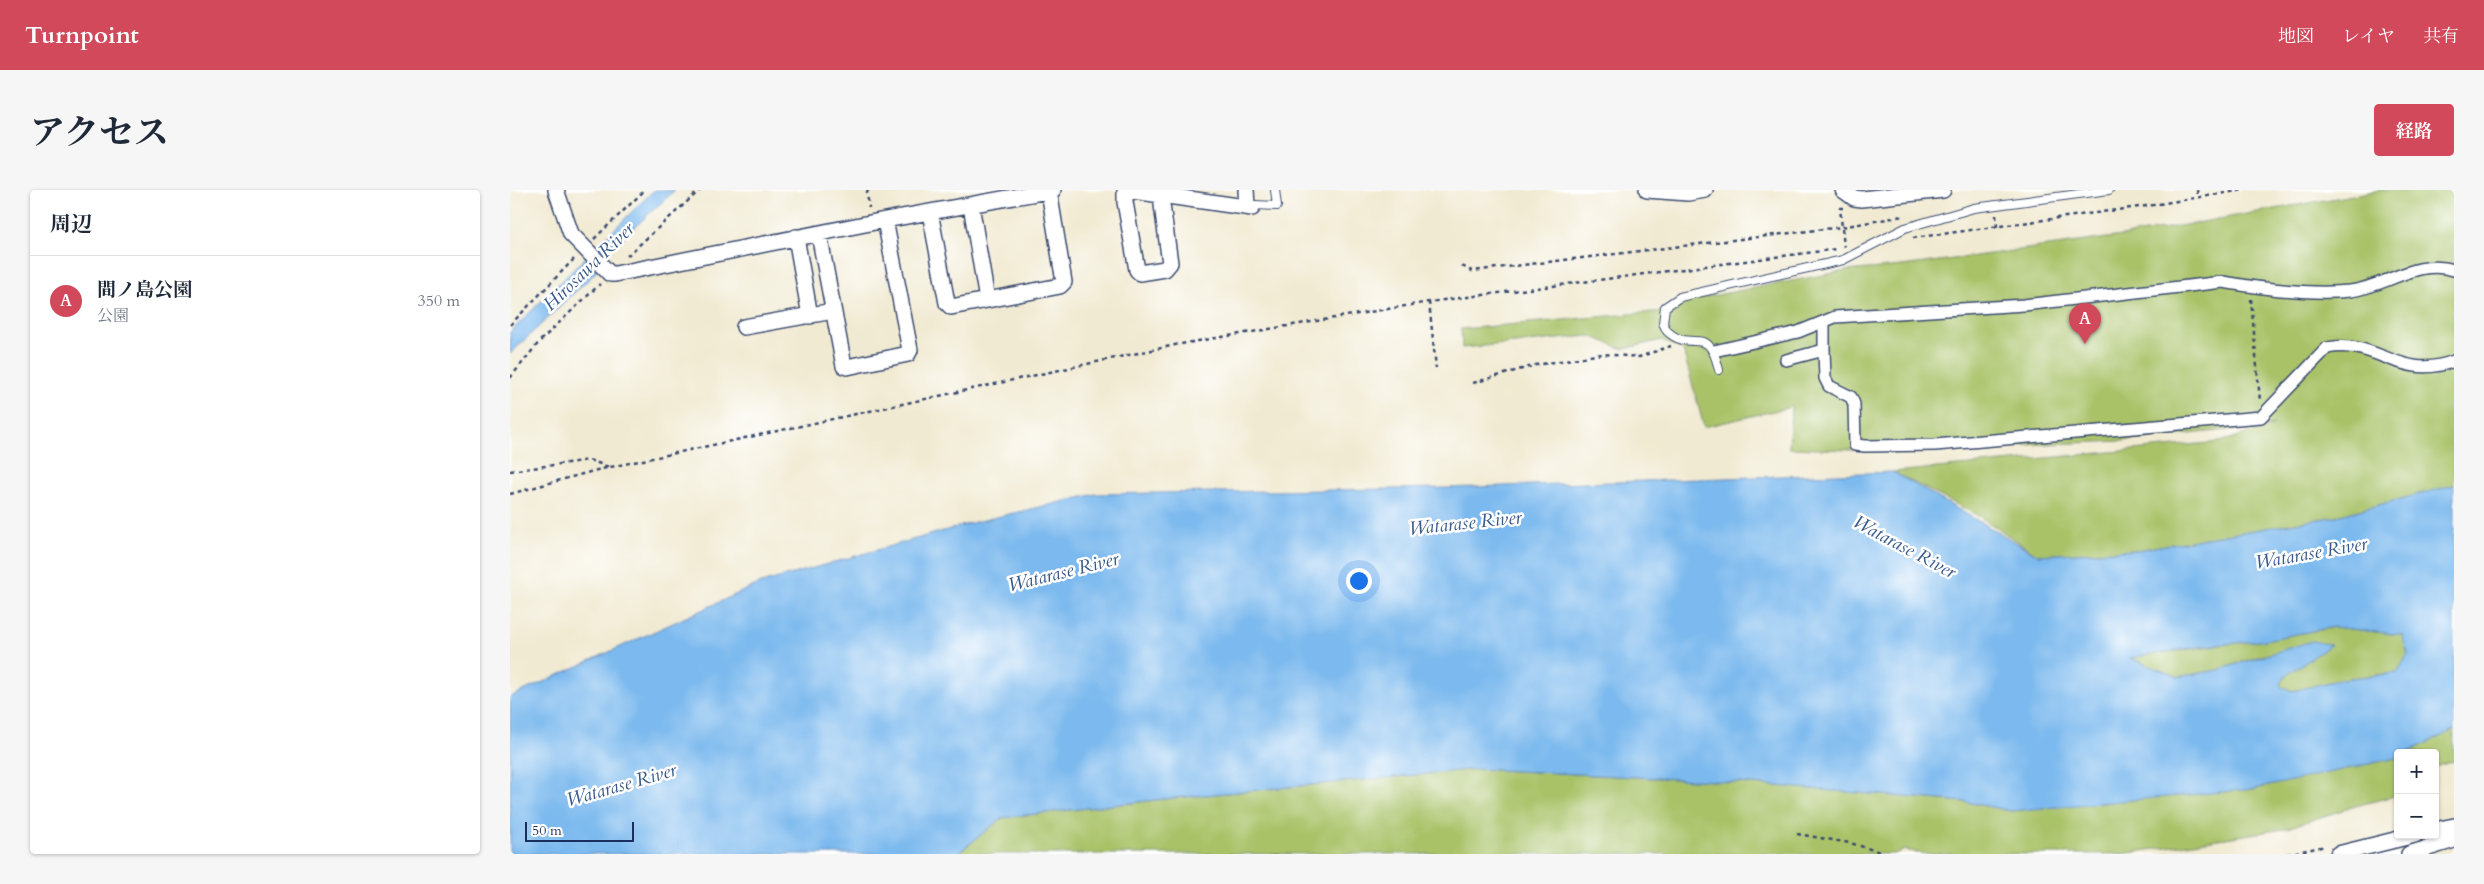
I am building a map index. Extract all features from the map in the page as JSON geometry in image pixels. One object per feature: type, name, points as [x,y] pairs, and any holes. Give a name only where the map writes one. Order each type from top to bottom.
[{"type":"street","points":[[556,190],[572,234],[587,252],[610,274],[628,272],[885,220],[930,212],[971,205],[991,196],[1051,190],[1064,282],[1060,286],[951,307],[947,304],[930,212]]},
{"type":"street","points":[[1164,196],[1162,206],[1170,263],[1165,268],[1140,273],[1137,270],[1125,202],[1126,190],[1164,196],[1201,196],[1249,207],[1246,190]]},
{"type":"street","points":[[1647,190],[1698,190]]},
{"type":"street","points":[[1843,190],[1854,198],[1862,200],[1943,190]]},
{"type":"street","points":[[971,205],[987,300]]},
{"type":"street","points":[[819,234],[844,366],[856,365],[910,352],[885,220]]},
{"type":"street","points":[[796,238],[810,316]]},
{"type":"street","points":[[1714,351],[1798,332],[1835,317],[2024,305],[2223,282],[2250,287],[2325,292],[2352,291],[2428,266],[2442,266],[2454,270]]},
{"type":"street","points":[[744,327],[833,311]]},
{"type":"street","points":[[1824,323],[1825,378],[1834,390],[1851,397],[1854,404],[1855,444],[1865,446],[1944,444],[2261,417],[2327,348],[2334,347],[2370,351],[2394,362],[2421,368],[2454,362]]},
{"type":"street","points":[[1786,360],[1824,350]]},
{"type":"street","points":[[2439,829],[2454,826]]},
{"type":"street","points":[[2338,854],[2399,839]]},
{"type":"street","points":[[2409,854],[2454,840]]},
{"type":"lane","points":[[1249,207],[1255,205],[1277,206],[1276,190]]},
{"type":"lane","points":[[1719,370],[1714,351],[1706,342],[1681,341],[1667,332],[1663,323],[1665,307],[1680,297],[1843,260],[1905,228],[1974,208],[2109,190]]},
{"type":"path","points":[[868,190],[870,214]]},
{"type":"path","points":[[2197,190],[2198,198]]},
{"type":"path","points":[[1905,239],[2243,190]]},
{"type":"path","points":[[510,494],[610,468],[1175,345],[1429,302],[1844,248],[1840,208]]},
{"type":"path","points":[[1462,266],[1472,271],[1842,226],[1907,215]]},
{"type":"path","points":[[1997,221],[1997,227]]},
{"type":"path","points":[[2250,287],[2261,417]]},
{"type":"path","points":[[510,325],[533,301]]},
{"type":"path","points":[[1429,302],[1436,368]]},
{"type":"path","points":[[1473,383],[1536,365],[1602,354],[1639,357],[1681,341]]},
{"type":"path","points":[[510,471],[589,460],[610,468]]},
{"type":"path","points":[[1797,834],[1850,843],[1887,854]]},
{"type":"green space","points":[[2381,190],[2454,190],[2454,485],[2337,516],[2137,550],[2038,555],[1977,515],[1893,472],[2220,442],[2274,425],[2123,441],[1882,451],[1789,448],[1791,407],[1704,427],[1683,350],[1662,340],[1623,349],[1590,336],[1462,348],[1461,329],[1675,310],[1684,301],[1845,271],[1902,266],[2129,235]]},
{"type":"green space","points":[[2334,627],[2403,635],[2408,654],[2397,673],[2342,679],[2293,691],[2279,686],[2285,676],[2330,645],[2260,656],[2218,670],[2178,677],[2129,658],[2283,636]]},
{"type":"green space","points":[[2454,730],[2454,761],[2439,766],[2439,749],[2414,749]]},
{"type":"green space","points":[[2394,758],[2394,796],[2352,807],[2284,829],[2122,854],[1925,854],[1905,850],[1894,854],[957,854],[1002,818],[1164,799],[1477,769],[1716,781],[1966,802],[2011,811]]},
{"type":"water","name":"Hirosawa River","points":[[654,190],[675,190],[612,248],[594,274],[510,354],[510,332]]},
{"type":"water","name":"Watarase River","points":[[1893,472],[2038,555],[2137,550],[2337,516],[2454,485],[2454,730],[2414,749],[2394,749],[2394,758],[2255,789],[2011,811],[1966,802],[1716,781],[1477,769],[1164,799],[1002,818],[957,854],[510,854],[510,697],[761,583],[975,522],[1096,494],[1446,488]],"holes":[[[2334,627],[2402,635],[2408,654],[2397,673],[2342,679],[2293,691],[2280,686],[2285,676],[2331,645],[2312,641],[2218,670],[2178,677],[2130,658],[2204,646],[2259,641]]]},
{"type":"place","name":"間ノ島公園","points":[[2085,344]]}]
